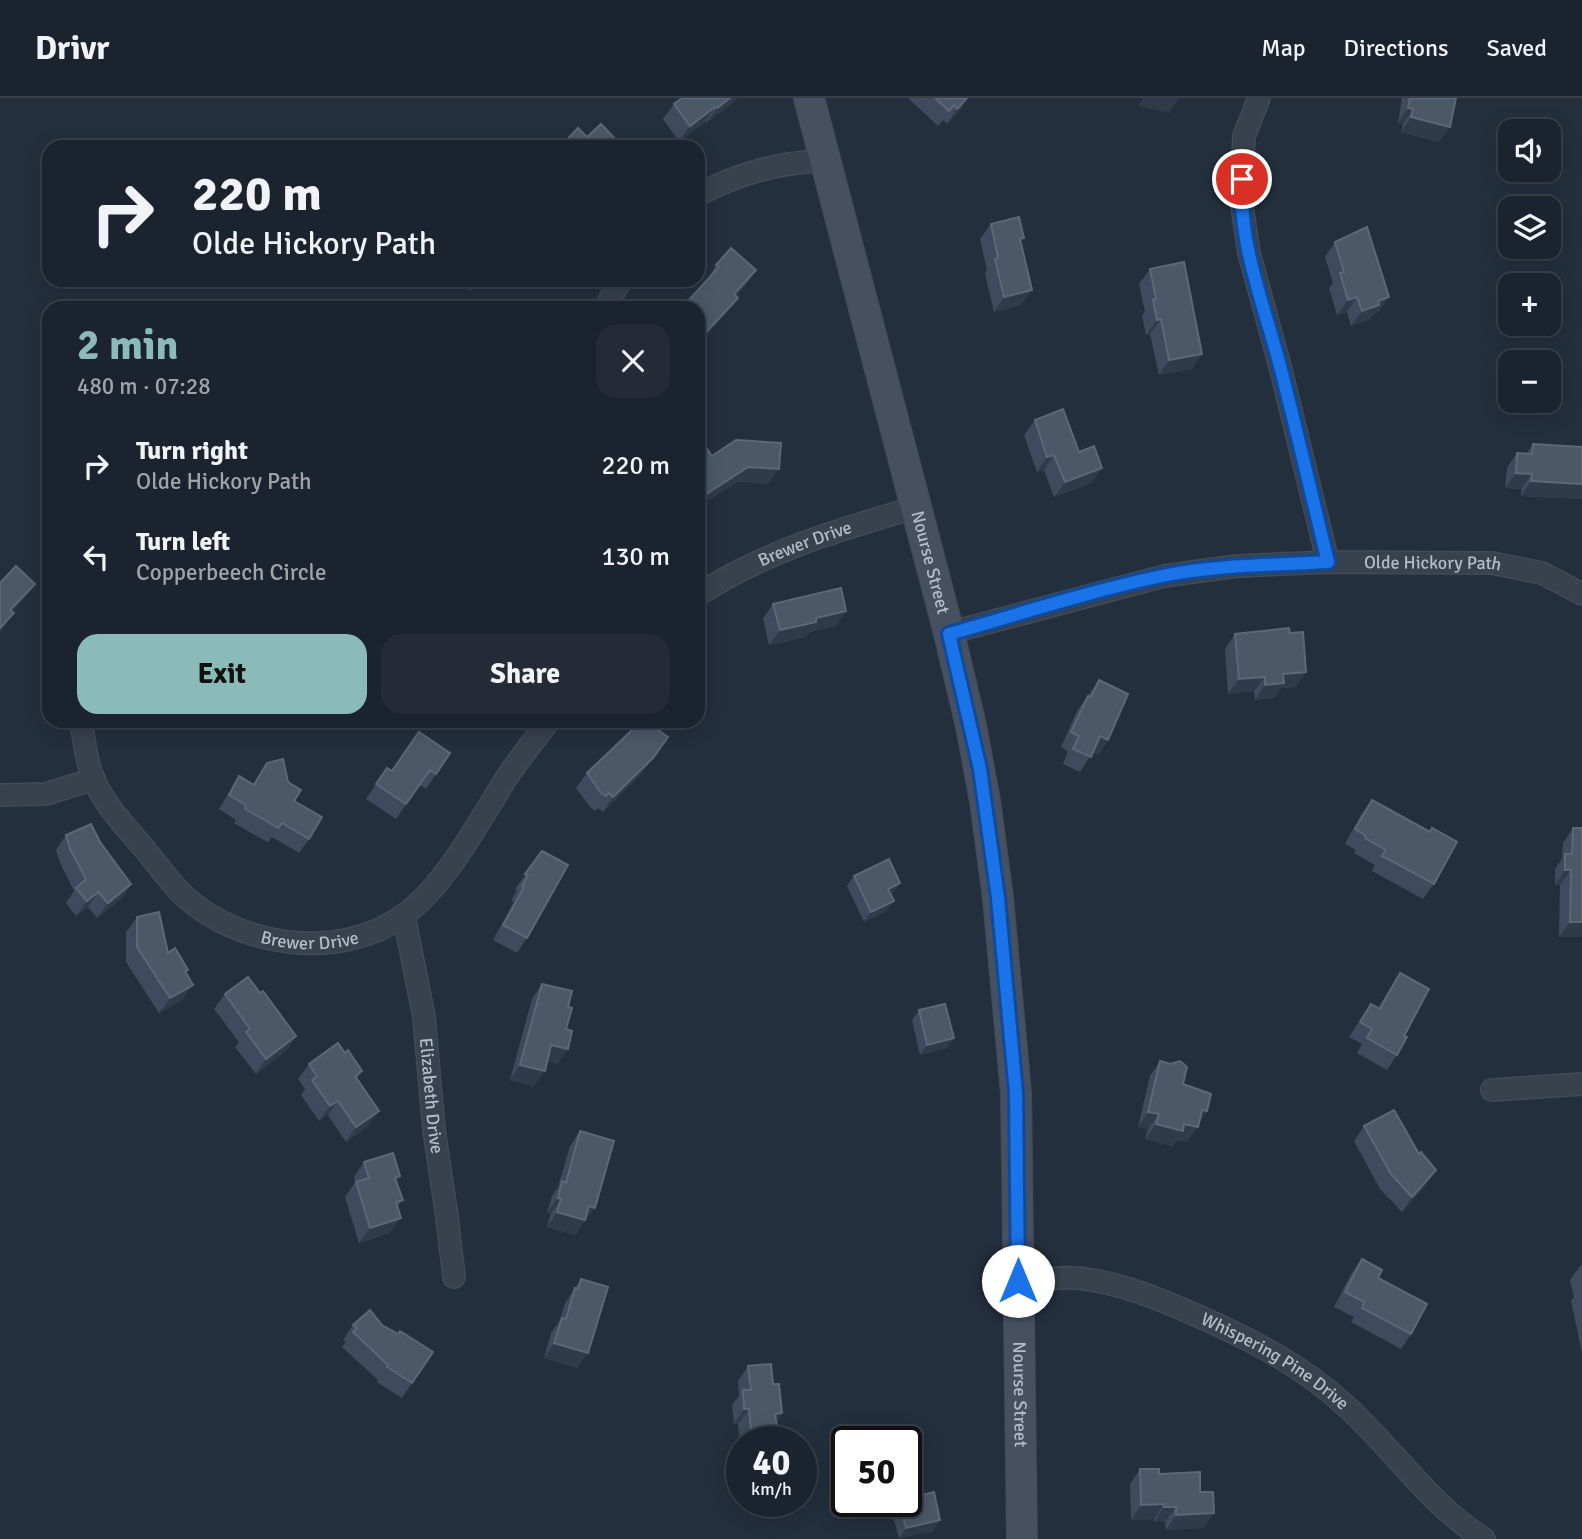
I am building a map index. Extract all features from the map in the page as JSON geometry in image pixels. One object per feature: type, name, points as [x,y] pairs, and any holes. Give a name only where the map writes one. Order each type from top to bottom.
[{"type":"main road","name":"Nourse Street","points":[[809,98],[949,634],[982,780],[998,898],[1016,1093],[1022,1539]]},
{"type":"street","points":[[1259,98],[1244,136],[1241,200],[1249,253],[1328,562]]},
{"type":"street","points":[[705,191],[722,182],[768,166],[824,160]]},
{"type":"street","name":"Brewer Drive","points":[[705,591],[745,567],[777,553],[916,507]]},
{"type":"street","name":"Olde Hickory Path","points":[[949,634],[1164,576],[1237,566],[1328,562],[1492,563],[1542,573],[1582,594]]},
{"type":"street","name":"Brewer Drive","points":[[82,728],[93,779],[108,805],[185,897],[215,918],[248,932],[279,941],[320,943],[363,935],[384,927],[404,916],[427,895],[464,845],[523,754],[544,728]]},
{"type":"street","points":[[0,795],[46,794],[93,779]]},
{"type":"street","name":"Elizabeth Drive","points":[[404,916],[424,1017],[434,1130],[454,1277]]},
{"type":"street","points":[[1492,1090],[1582,1084]]},
{"type":"street","name":"Whispering Pine Drive","points":[[1018,1281],[1077,1278],[1112,1285],[1163,1300],[1249,1339],[1306,1372],[1348,1408],[1435,1501],[1465,1527],[1484,1539]]},
{"type":"building","points":[[682,98],[730,98],[690,126],[674,104]]},
{"type":"building","points":[[935,98],[967,98],[957,109],[954,105],[949,111]]},
{"type":"building","points":[[1410,98],[1456,98],[1450,127],[1411,117],[1413,109],[1408,108]]},
{"type":"building","points":[[601,124],[616,140],[567,140],[578,128],[587,137]]},
{"type":"building","points":[[1019,217],[1024,238],[1020,239],[1032,290],[1004,297],[995,259],[998,258],[991,224]]},
{"type":"building","points":[[1367,227],[1389,297],[1378,301],[1379,305],[1362,311],[1357,297],[1348,300],[1340,273],[1344,272],[1335,242]]},
{"type":"building","points":[[731,248],[756,270],[734,294],[738,298],[705,333],[705,301],[688,301],[701,287],[705,287],[705,282],[719,267],[716,265]]},
{"type":"building","points":[[1184,262],[1202,354],[1169,360],[1161,319],[1157,320],[1150,269]]},
{"type":"building","points":[[1063,409],[1079,452],[1094,446],[1102,468],[1065,482],[1054,455],[1047,457],[1035,420]]},
{"type":"building","points":[[736,440],[781,443],[779,469],[748,467],[705,495],[705,446],[712,456]]},
{"type":"building","points":[[1533,444],[1582,447],[1582,484],[1531,481],[1532,474],[1516,473],[1517,453],[1532,454]]},
{"type":"building","points":[[16,566],[35,584],[10,610],[14,613],[0,628],[0,583]]},
{"type":"building","points":[[841,588],[846,611],[816,618],[816,622],[780,630],[773,604]]},
{"type":"building","points":[[1289,628],[1290,633],[1303,632],[1306,672],[1283,674],[1284,683],[1265,685],[1265,677],[1239,679],[1235,634]]},
{"type":"building","points":[[1099,680],[1128,694],[1108,740],[1100,736],[1091,757],[1073,749],[1079,736],[1071,732]]},
{"type":"building","points":[[633,728],[655,728],[668,737],[653,758],[613,797],[609,793],[606,796],[587,773]]},
{"type":"building","points":[[419,732],[450,753],[436,774],[430,770],[406,804],[376,784],[387,768],[392,771]]},
{"type":"building","points":[[283,759],[288,782],[301,790],[294,801],[322,817],[309,839],[282,823],[278,828],[245,809],[246,805],[229,795],[239,776],[254,785],[267,763]]},
{"type":"building","points":[[1372,800],[1430,832],[1432,828],[1457,842],[1434,884],[1382,856],[1386,850],[1355,829]]},
{"type":"building","points":[[91,824],[100,842],[131,884],[108,903],[98,892],[87,901],[76,888],[86,879],[70,849],[66,835]]},
{"type":"building","points":[[1573,828],[1582,828],[1582,922],[1570,922],[1571,870],[1565,870],[1565,854],[1572,854]]},
{"type":"building","points":[[542,851],[568,865],[527,938],[503,925],[524,887],[522,886],[528,875],[525,874]]},
{"type":"building","points":[[889,859],[900,883],[888,889],[894,901],[871,912],[854,876]]},
{"type":"building","points":[[159,912],[168,953],[175,948],[193,985],[170,998],[137,947],[137,917]]},
{"type":"building","points":[[1400,973],[1429,989],[1397,1055],[1367,1038],[1372,1029],[1360,1022],[1371,1004],[1380,1009]]},
{"type":"building","points":[[248,977],[260,993],[263,991],[296,1036],[266,1059],[246,1032],[250,1029],[225,994]]},
{"type":"building","points":[[542,984],[572,991],[568,1007],[572,1008],[566,1029],[572,1031],[568,1049],[551,1045],[545,1071],[520,1065]]},
{"type":"building","points":[[945,1004],[954,1038],[927,1045],[919,1010]]},
{"type":"building","points":[[338,1043],[345,1053],[348,1050],[362,1071],[355,1076],[379,1111],[356,1127],[338,1101],[330,1106],[312,1080],[317,1076],[309,1064]]},
{"type":"building","points":[[1160,1061],[1170,1064],[1180,1061],[1187,1067],[1183,1084],[1211,1094],[1207,1111],[1202,1110],[1198,1127],[1184,1124],[1183,1131],[1156,1124],[1159,1114],[1148,1112]]},
{"type":"building","points":[[1394,1110],[1419,1154],[1421,1152],[1436,1170],[1412,1197],[1391,1174],[1364,1126]]},
{"type":"building","points":[[580,1131],[614,1141],[595,1208],[589,1206],[585,1220],[557,1212],[562,1181],[566,1183]]},
{"type":"building","points":[[393,1153],[400,1176],[395,1178],[403,1200],[396,1202],[401,1218],[370,1228],[356,1182],[369,1178],[364,1162]]},
{"type":"building","points":[[1362,1259],[1382,1270],[1378,1278],[1427,1304],[1411,1334],[1362,1308],[1364,1302],[1345,1292]]},
{"type":"building","points":[[581,1279],[608,1287],[588,1353],[554,1343],[562,1318],[566,1319],[575,1288],[578,1289]]},
{"type":"building","points":[[370,1310],[382,1325],[398,1334],[400,1331],[433,1352],[412,1383],[387,1367],[388,1365],[353,1332],[357,1328],[353,1325]]},
{"type":"building","points":[[771,1364],[773,1384],[779,1384],[782,1413],[775,1414],[777,1426],[751,1426],[749,1409],[744,1409],[743,1390],[751,1390],[748,1366]]},
{"type":"building","points":[[1140,1469],[1159,1469],[1159,1474],[1200,1472],[1200,1492],[1213,1492],[1214,1513],[1176,1515],[1176,1507],[1164,1507],[1164,1504],[1141,1505]]},
{"type":"building","points":[[934,1492],[940,1520],[906,1528],[903,1517],[922,1517],[922,1495]]},
{"type":"route","points":[[1018,1281],[1018,1125],[998,898],[980,769],[949,634],[1164,576],[1237,566],[1328,562],[1249,253],[1241,200],[1242,179]]}]
